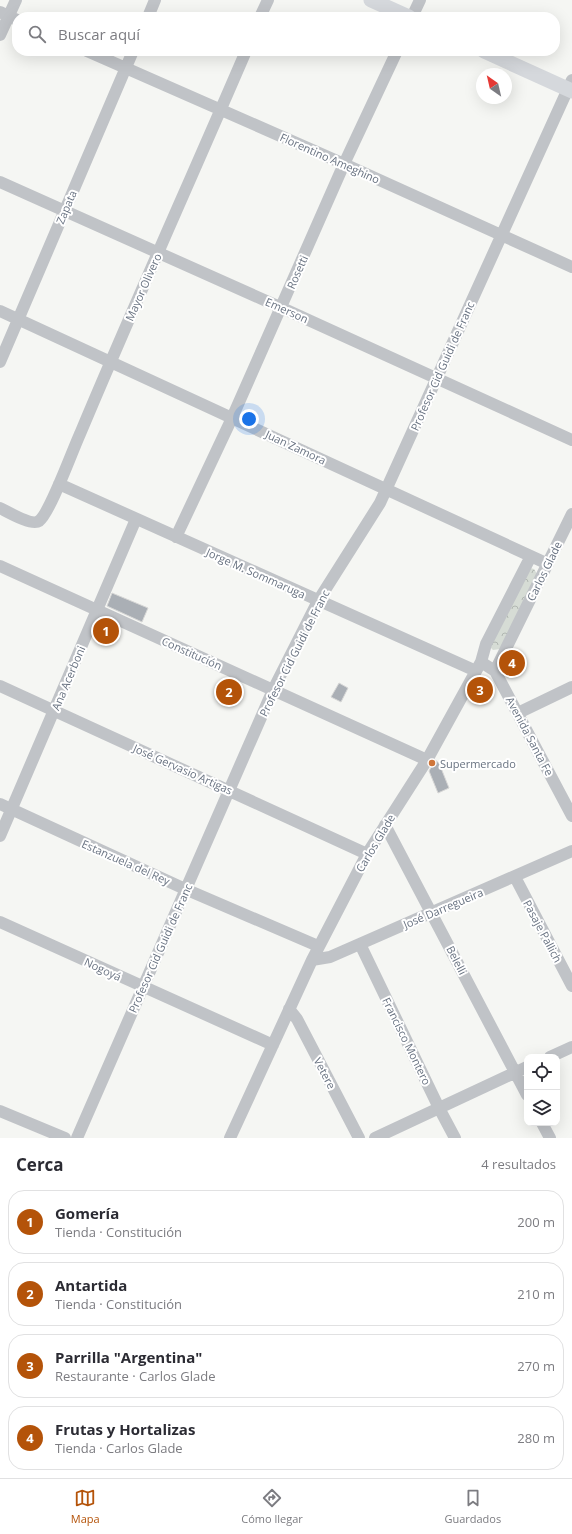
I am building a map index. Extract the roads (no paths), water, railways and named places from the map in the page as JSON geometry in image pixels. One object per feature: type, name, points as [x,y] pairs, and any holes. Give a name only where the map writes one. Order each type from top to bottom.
[{"type":"main road","points":[[371,0],[398,12]]},
{"type":"main road","points":[[496,56],[571,87]]},
{"type":"street","points":[[0,35],[16,0]]},
{"type":"street","points":[[150,12],[155,0]]},
{"type":"street","points":[[262,12],[268,0]]},
{"type":"street","points":[[414,12],[420,0]]},
{"type":"street","name":"Florentino Ameghino","points":[[98,56],[344,164],[572,267]]},
{"type":"street","name":"Zapata","points":[[0,362],[4,341],[19,320],[131,56]]},
{"type":"street","name":"Mayor Olivero","points":[[0,508],[31,522],[38,522],[43,516],[59,484],[110,362],[244,56]]},
{"type":"street","name":"Rosetti","points":[[176,537],[232,418],[282,308],[344,164],[395,56]]},
{"type":"street","name":"Profesor Cid Guidi de Franc","points":[[77,1138],[273,690],[318,601],[387,489],[501,235],[571,87]]},
{"type":"street","name":"Emerson","points":[[0,182],[572,440]]},
{"type":"street","name":"Juan Zamora","points":[[0,311],[548,564]]},
{"type":"street","name":"Jorge M. Sommaruga","points":[[59,484],[318,601],[478,667]]},
{"type":"street","name":"Carlos Glade","points":[[495,671],[572,514]]},
{"type":"street","name":"Ana Acerboni","points":[[0,836],[136,519]]},
{"type":"street","name":"Carlos Glade","points":[[230,1138],[318,946],[367,854],[427,760],[478,667],[486,644],[531,556]]},
{"type":"street","name":"Constitución","points":[[0,566],[427,760]]},
{"type":"street","name":"Avenida Santa Fe","points":[[478,667],[495,671],[572,816]]},
{"type":"street","name":"José Gervasio Artigas","points":[[0,686],[367,854]]},
{"type":"street","points":[[518,713],[572,687]]},
{"type":"street","name":"Estanzuela del Rey","points":[[0,804],[185,889],[318,946]]},
{"type":"street","name":"Belelli","points":[[385,825],[524,1090]]},
{"type":"street","name":"José Darregueira","points":[[312,960],[330,958],[572,851]]},
{"type":"street","name":"Pasaje Pallich","points":[[515,877],[572,986]]},
{"type":"street","name":"Nogoyá","points":[[0,922],[272,1045]]},
{"type":"street","name":"Francisco Montero","points":[[360,944],[455,1138]]},
{"type":"street","name":"Vetere","points":[[289,1009],[297,1019],[359,1138]]},
{"type":"street","points":[[557,1054],[572,1047]]},
{"type":"street","points":[[374,1138],[524,1069]]},
{"type":"street","points":[[0,1111],[66,1138]]},
{"type":"street","points":[[544,1126],[550,1138]]},
{"type":"place","name":"Gomería","points":[[106,631]]},
{"type":"place","name":"Frutas y Hortalizas","points":[[512,663]]},
{"type":"place","name":"Parrilla \"Argentina\"","points":[[480,690]]},
{"type":"place","name":"Antartida","points":[[229,692]]},
{"type":"place","name":"Supermercado","points":[[432,763]]}]
